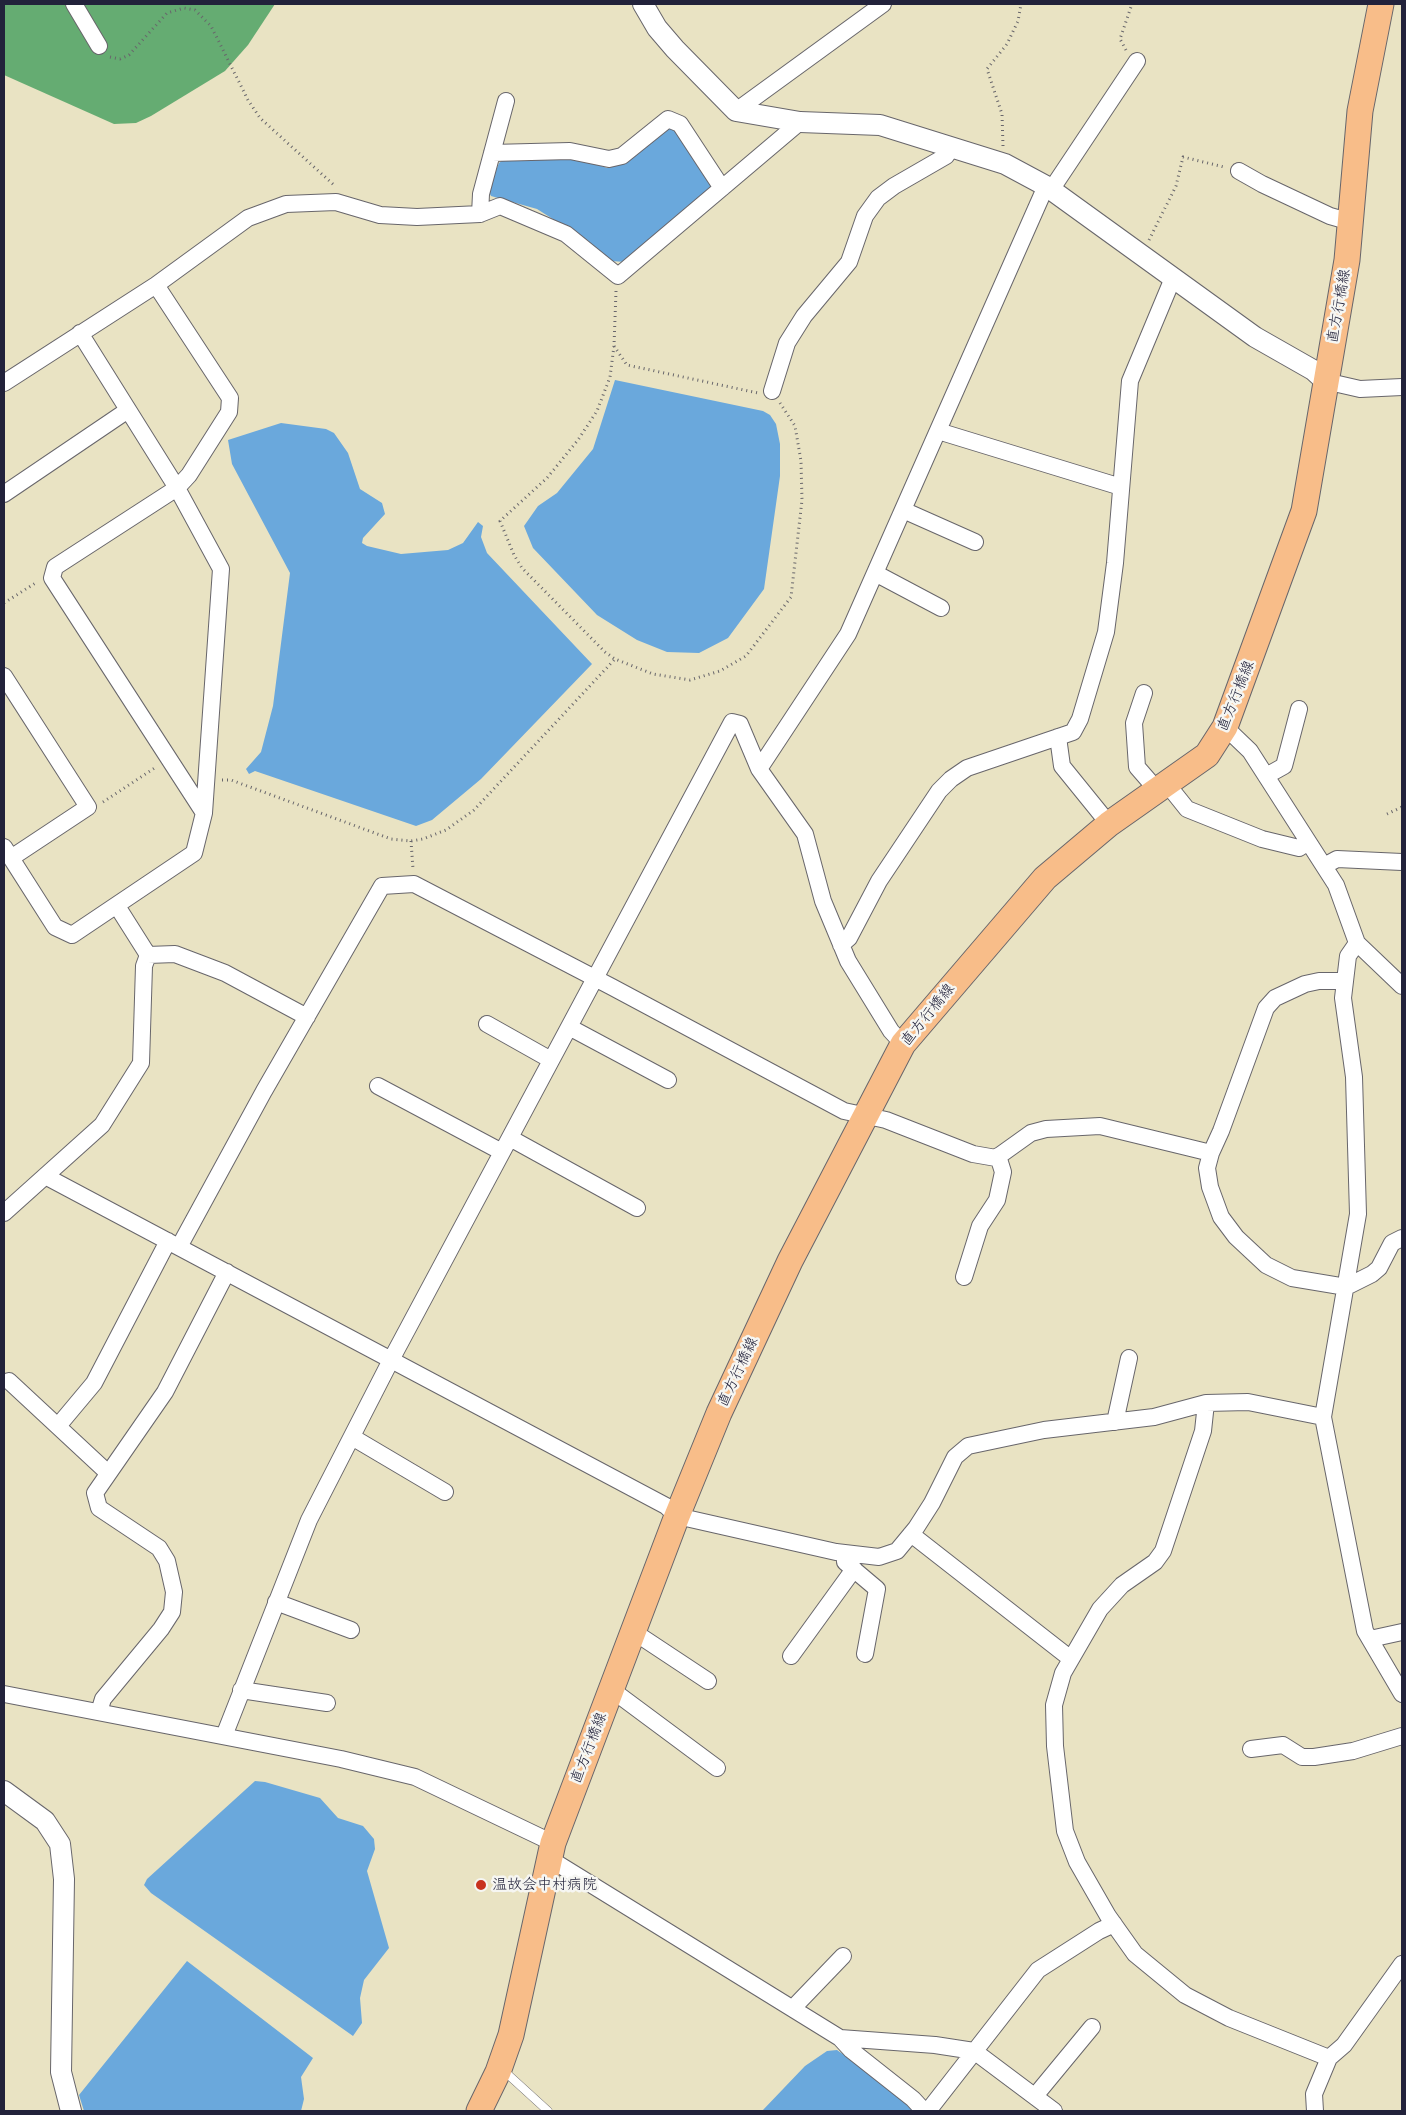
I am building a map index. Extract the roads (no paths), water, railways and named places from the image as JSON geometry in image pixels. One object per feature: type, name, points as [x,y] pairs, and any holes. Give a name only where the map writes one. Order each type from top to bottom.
[{"type":"main road","name":"直方行橋線","points":[[479,2111],[500,2067],[510,2035],[552,1851],[677,1516],[719,1413],[790,1261],[903,1044],[1046,878],[1109,824],[1207,755],[1225,727],[1304,511],[1351,222],[1354,162],[1360,111],[1381,4]]},
{"type":"street","points":[[74,4],[99,46]]},
{"type":"street","points":[[643,4],[657,28],[675,49],[736,111],[800,122],[880,125],[1005,164],[1048,188],[1255,337],[1313,370],[1325,381],[1360,390],[1402,387]]},
{"type":"street","points":[[736,111],[884,4]]},
{"type":"street","points":[[759,769],[848,634],[1048,188],[1137,61]]},
{"type":"street","points":[[480,214],[481,194],[506,101]]},
{"type":"street","points":[[492,152],[570,151],[608,159],[622,156],[668,119],[680,124],[722,188]]},
{"type":"street","points":[[4,382],[156,285],[248,218],[286,204],[336,202],[380,216],[417,218],[480,214],[500,206],[566,234],[618,276],[800,122]]},
{"type":"street","points":[[772,391],[787,343],[804,316],[849,262],[865,216],[878,198],[894,186],[946,156],[952,147]]},
{"type":"street","points":[[1239,170],[1262,184],[1330,216],[1351,222]]},
{"type":"street","points":[[841,945],[849,938],[879,881],[933,799],[951,778],[967,768],[1073,732],[1080,719],[1106,632],[1115,564],[1130,381],[1173,278]]},
{"type":"street","points":[[156,285],[230,398],[228,412],[189,475],[177,488],[55,567],[52,578],[204,812]]},
{"type":"street","points":[[4,676],[88,807],[7,852],[55,927],[72,935],[194,853],[204,812],[221,569],[177,488],[80,333]]},
{"type":"street","points":[[4,494],[128,410]]},
{"type":"street","points":[[938,431],[1120,487]]},
{"type":"street","points":[[903,510],[976,542]]},
{"type":"street","points":[[875,574],[941,608]]},
{"type":"street","points":[[1144,693],[1134,723],[1137,767],[1187,809],[1262,838],[1300,848],[1308,842]]},
{"type":"street","points":[[1266,776],[1284,766],[1299,710]]},
{"type":"street","points":[[224,1736],[309,1520],[391,1360],[732,722],[740,724],[759,769],[805,834],[823,901],[848,961],[891,1031],[903,1044]]},
{"type":"street","points":[[1225,727],[1250,751],[1336,885],[1357,943],[1402,986]]},
{"type":"street","points":[[1058,737],[1062,766],[1109,824]]},
{"type":"street","points":[[1324,866],[1338,860],[1402,862]]},
{"type":"street","points":[[58,1426],[94,1383],[382,886],[414,884],[844,1111],[886,1120],[972,1154],[996,1158],[1030,1133],[1046,1129],[1100,1126],[1211,1153]]},
{"type":"street","points":[[116,906],[148,955]]},
{"type":"street","points":[[1357,943],[1348,956],[1343,998],[1354,1077],[1358,1214],[1323,1417],[1365,1631],[1402,1694]]},
{"type":"street","points":[[148,955],[175,954],[226,973],[307,1017]]},
{"type":"street","points":[[4,1213],[102,1125],[141,1063],[144,966],[148,955]]},
{"type":"street","points":[[1345,981],[1319,981],[1305,984],[1275,998],[1266,1008],[1221,1131],[1211,1153],[1207,1168],[1210,1187],[1221,1218],[1236,1237],[1266,1266],[1292,1278],[1346,1287],[1372,1274],[1379,1268],[1392,1243],[1402,1238]]},
{"type":"street","points":[[487,1024],[551,1060]]},
{"type":"street","points":[[569,1027],[668,1080]]},
{"type":"street","points":[[378,1086],[637,1208]]},
{"type":"street","points":[[964,1277],[980,1226],[997,1200],[1002,1172],[998,1156]]},
{"type":"street","points":[[46,1176],[666,1506],[677,1516],[845,1553],[879,1557],[897,1551],[932,1503],[955,1457],[968,1446],[1044,1430],[1154,1418],[1206,1403],[1248,1402],[1323,1417]]},
{"type":"street","points":[[99,1712],[103,1699],[161,1629],[172,1612],[174,1592],[167,1561],[159,1548],[99,1508],[95,1493],[165,1392],[227,1272]]},
{"type":"street","points":[[1115,1422],[1129,1358]]},
{"type":"street","points":[[9,1381],[108,1473]]},
{"type":"street","points":[[1206,1403],[1203,1431],[1164,1551],[1155,1562],[1122,1584],[1100,1609],[1063,1673],[1054,1705],[1055,1746],[1065,1831],[1077,1862],[1114,1924],[1135,1954],[1185,1995],[1229,2018],[1329,2058]]},
{"type":"street","points":[[352,1437],[444,1492]]},
{"type":"street","points":[[911,1534],[1071,1659]]},
{"type":"street","points":[[845,1553],[845,1562],[877,1589],[865,1654]]},
{"type":"street","points":[[791,1656],[854,1569]]},
{"type":"street","points":[[276,1602],[351,1630]]},
{"type":"street","points":[[634,1632],[708,1681]]},
{"type":"street","points":[[1370,1639],[1402,1632]]},
{"type":"street","points":[[241,1690],[327,1703]]},
{"type":"street","points":[[612,1690],[718,1768]]},
{"type":"street","points":[[4,1694],[341,1759],[415,1777],[552,1851],[840,2038],[851,2050],[913,2099],[924,2111]]},
{"type":"street","points":[[1251,1749],[1283,1745],[1302,1757],[1314,1757],[1353,1750],[1402,1736]]},
{"type":"street","points":[[4,1791],[46,1822],[60,1844],[64,1879],[61,2072],[71,2111]]},
{"type":"street","points":[[928,2111],[970,2060],[974,2051],[1038,1970],[1099,1931],[1114,1924]]},
{"type":"street","points":[[793,2008],[842,1956]]},
{"type":"street","points":[[1315,2111],[1314,2094],[1329,2058],[1344,2045],[1402,1964]]},
{"type":"street","points":[[1035,2096],[1092,2027]]},
{"type":"street","points":[[840,2038],[935,2045],[974,2051],[1054,2111]]},
{"type":"lane","points":[[500,2067],[548,2111]]},
{"type":"water","points":[[669,126],[677,130],[714,186],[626,262],[610,261],[567,228],[537,209],[491,196],[488,190],[499,163],[508,156],[574,156],[607,168],[618,165]]},
{"type":"water","points":[[615,380],[763,411],[770,415],[776,424],[780,444],[780,476],[764,589],[728,638],[699,653],[667,652],[637,640],[597,615],[533,548],[524,526],[538,506],[557,493],[593,449]]},
{"type":"water","points":[[281,423],[326,429],[334,433],[348,453],[360,489],[382,503],[385,514],[363,538],[362,543],[367,546],[401,554],[448,550],[463,543],[478,522],[483,526],[481,537],[487,553],[592,664],[481,779],[432,820],[416,826],[255,771],[249,774],[246,769],[261,752],[273,706],[290,573],[232,464],[228,440]]},
{"type":"water","points":[[255,1781],[265,1782],[320,1798],[338,1818],[363,1826],[374,1839],[375,1849],[367,1871],[389,1948],[364,1980],[360,1998],[362,2023],[353,2036],[151,1893],[144,1885],[147,1879]]},
{"type":"water","points":[[187,1961],[313,2058],[301,2077],[304,2099],[301,2111],[84,2111],[79,2095]]},
{"type":"water","points":[[837,2050],[910,2102],[915,2111],[762,2111],[805,2066],[827,2051]]},
{"type":"place","name":"温故会中村病院","points":[[481,1885]]}]
